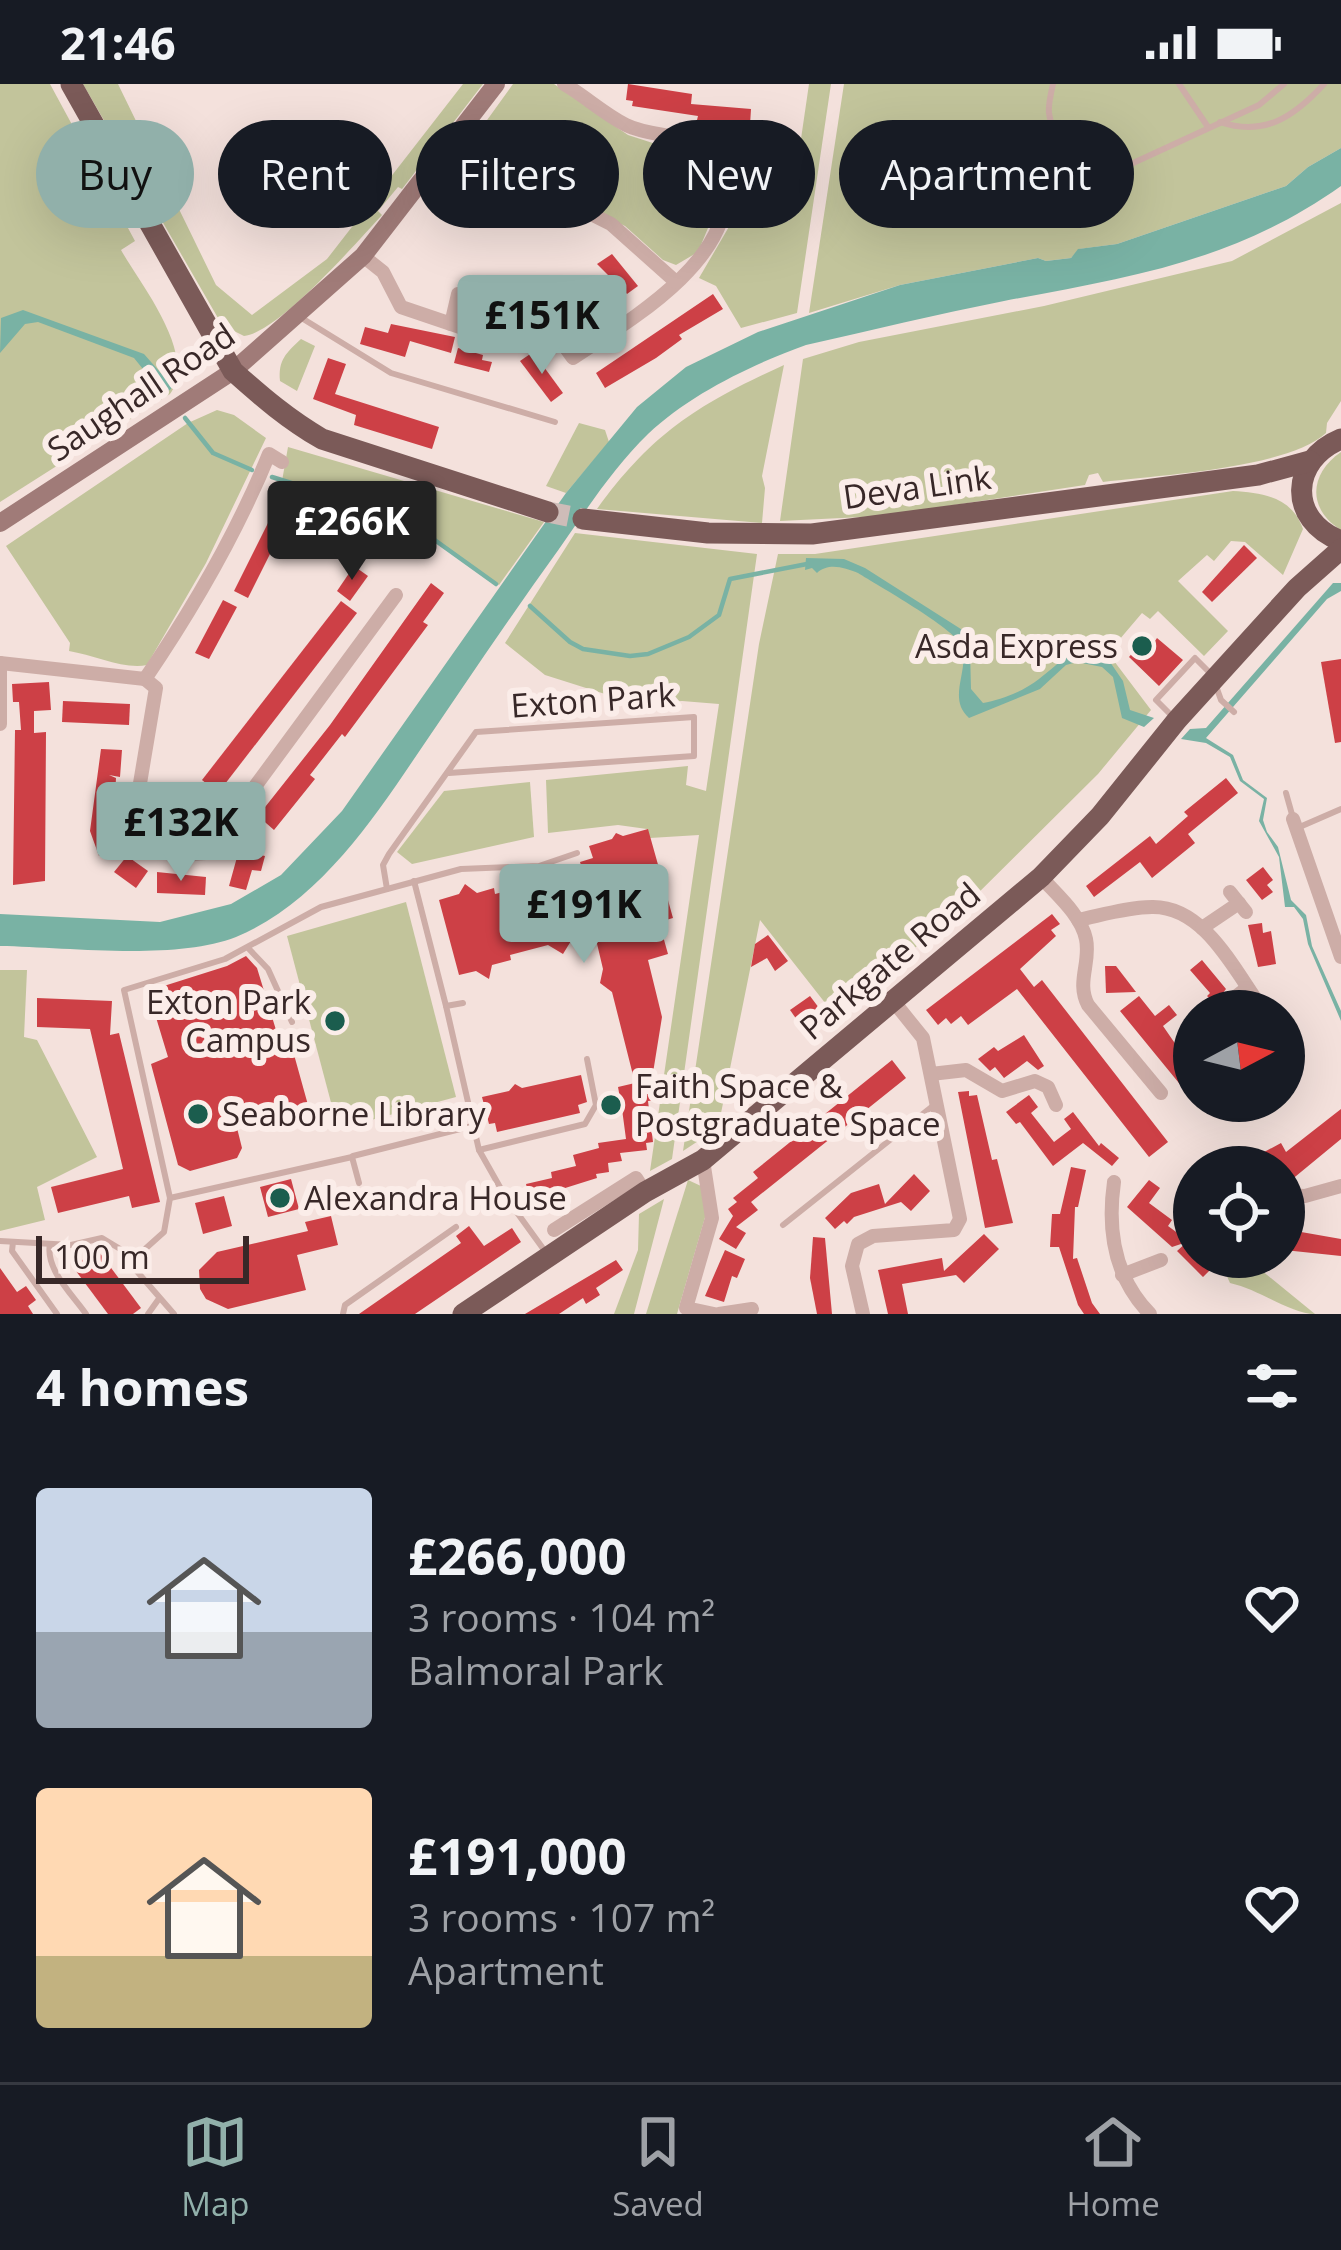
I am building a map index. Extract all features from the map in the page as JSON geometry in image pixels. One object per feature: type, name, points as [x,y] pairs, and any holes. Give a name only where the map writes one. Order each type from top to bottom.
[{"type":"main road","points":[[71,84],[233,371],[290,421],[322,439],[548,512]]},
{"type":"main road","points":[[1304,505],[1304,475],[1310,461],[1340,438]]},
{"type":"main road","name":"Deva Link","points":[[583,519],[708,533],[812,534],[1258,475],[1310,461]]},
{"type":"main road","points":[[1258,475],[1288,490],[1317,527],[1341,545]]},
{"type":"main road","name":"Parkgate Road","points":[[1297,588],[1317,527]]},
{"type":"main road","name":"Parkgate Road","points":[[463,1314],[645,1192],[703,1160],[1041,877],[1100,816],[1177,720],[1218,685],[1297,588],[1341,545]]},
{"type":"street","name":"Saughall Road","points":[[0,524],[233,371],[297,315],[363,256],[496,84]]},
{"type":"street","points":[[564,84],[585,89],[626,125],[705,147],[723,169],[726,197],[710,245],[659,300],[573,358],[566,347]]},
{"type":"street","points":[[615,228],[676,282]]},
{"type":"street","points":[[363,256],[383,272],[400,307],[458,326],[458,294]]},
{"type":"street","points":[[145,679],[201,596],[269,454],[282,462]]},
{"type":"street","points":[[0,724],[0,663],[145,679],[156,688],[133,825],[140,840],[157,851],[206,853],[396,595]]},
{"type":"street","points":[[372,598],[386,609]]},
{"type":"street","points":[[1294,824],[1341,957]]},
{"type":"street","points":[[1041,877],[1078,920],[1086,937],[1083,996],[1161,1094]]},
{"type":"street","points":[[1202,928],[1238,903]]},
{"type":"street","points":[[1078,920],[1150,906],[1169,908],[1202,928],[1244,990]]},
{"type":"street","points":[[862,1314],[852,1266],[858,1244],[873,1236],[954,1230],[960,1219],[923,1039],[894,1002]]},
{"type":"street","points":[[931,1074],[966,1070],[1002,1091],[1035,1081],[1048,1087],[1056,1105]]},
{"type":"street","points":[[703,1160],[712,1218],[686,1308],[717,1314],[752,1309]]},
{"type":"street","points":[[554,1230],[636,1178],[645,1192]]},
{"type":"street","points":[[1114,1182],[1112,1242],[1122,1275],[1150,1314]]},
{"type":"street","points":[[1305,1196],[1341,1186]]},
{"type":"street","points":[[1122,1275],[1161,1260]]},
{"type":"lane","points":[[1052,84],[1048,113],[1058,136],[1088,172],[1105,176],[1259,105],[1284,84]]},
{"type":"lane","points":[[1179,84],[1208,127]]},
{"type":"lane","points":[[1220,122],[1244,130],[1274,125],[1303,108],[1324,84]]},
{"type":"lane","points":[[297,315],[391,373],[555,422]]},
{"type":"lane","points":[[1218,685],[1234,712]]},
{"type":"lane","name":"Exton Park","points":[[387,889],[383,865],[476,732],[694,718],[694,755],[449,773]]},
{"type":"lane","points":[[1286,793],[1294,824],[1341,809]]},
{"type":"lane","points":[[174,1314],[134,1268],[135,1258],[164,1232],[170,1198],[124,990],[249,949],[311,910],[414,881],[490,865],[538,866],[577,853]]},
{"type":"lane","points":[[414,881],[479,1150],[520,1219],[550,1257]]},
{"type":"lane","points":[[249,949],[268,969],[292,1022]]},
{"type":"lane","points":[[446,1006],[463,1003]]},
{"type":"lane","points":[[479,1150],[585,1124],[596,1105],[587,1059]]},
{"type":"lane","points":[[782,1226],[937,1102]]},
{"type":"lane","points":[[170,1198],[472,1126]]},
{"type":"lane","points":[[352,1156],[359,1183]]},
{"type":"lane","points":[[343,1314],[345,1305],[456,1227]]},
{"type":"lane","points":[[0,1241],[71,1245],[103,1238],[135,1258]]},
{"type":"lane","points":[[13,1241],[12,1251],[57,1314]]},
{"type":"lane","points":[[50,1244],[53,1268],[86,1314]]},
{"type":"lane","points":[[148,1314],[158,1300]]},
{"type":"green space","points":[[0,84],[50,84],[69,120],[36,120],[36,228],[128,228],[135,241],[121,250],[164,320],[177,360],[177,378],[170,394],[0,502]]},
{"type":"green space","points":[[83,84],[118,84],[136,120],[104,120]]},
{"type":"green space","points":[[463,84],[483,84],[455,120],[435,120]]},
{"type":"green space","points":[[513,84],[554,84],[606,120],[487,120]]},
{"type":"green space","points":[[809,84],[831,84],[815,192],[815,120],[804,120]]},
{"type":"green space","points":[[844,84],[1341,84],[1341,148],[1286,186],[1117,244],[1079,249],[1071,258],[1038,258],[900,285],[809,313]]},
{"type":"green space","points":[[619,129],[643,140],[643,228],[708,228],[698,252],[676,265],[663,260],[619,223]]},
{"type":"green space","points":[[416,144],[416,171],[402,189],[398,187],[392,194],[392,175]]},
{"type":"green space","points":[[1341,203],[1341,401],[1326,433],[1307,445],[1220,468],[1103,482],[1098,473],[1089,475],[1085,485],[883,516],[780,521],[803,359],[859,342],[1044,306],[1232,261]]},
{"type":"green space","points":[[166,228],[188,228],[216,285],[252,315],[327,259],[351,228],[370,228],[296,304],[259,331],[244,336],[222,325]]},
{"type":"green space","points":[[728,228],[810,228],[797,313],[741,328],[716,286],[699,278]]},
{"type":"green space","points":[[301,339],[315,346],[297,391],[280,381],[280,368]]},
{"type":"green space","points":[[784,365],[762,476],[762,523],[597,509],[638,460],[680,423]]},
{"type":"green space","points":[[217,410],[234,415],[266,438],[206,563],[147,665],[119,664],[69,651],[70,643],[6,546],[188,423]]},
{"type":"green space","points":[[579,423],[605,430],[609,442],[566,493],[546,486]]},
{"type":"green space","points":[[288,447],[544,522],[499,585],[404,518],[282,481]]},
{"type":"green space","points":[[1341,452],[1341,530],[1322,512],[1316,491],[1323,471]]},
{"type":"green space","points":[[1233,491],[1275,499],[1298,518],[1303,529],[1283,575],[1245,542],[1231,541],[1214,561],[1207,555],[1178,581],[1228,631],[1204,656],[1158,611],[1150,619],[1142,613],[1108,653],[1151,710],[1098,774],[956,915],[833,1013],[760,920],[718,1128],[683,1151],[759,644],[778,554],[815,554]]},
{"type":"green space","points":[[575,533],[757,554],[672,1159],[650,1171],[699,835],[650,838],[647,829],[618,825],[548,833],[546,780],[688,766],[686,785],[706,791],[719,704],[682,701],[607,706],[605,694],[545,675],[505,643]]},
{"type":"green space","points":[[530,782],[534,837],[412,864],[397,852],[444,791]]},
{"type":"green space","points":[[406,902],[456,1097],[338,1129],[287,936]]},
{"type":"green space","points":[[0,970],[27,970],[24,1037],[37,1040],[97,1157],[37,1187],[45,1220],[0,1231]]},
{"type":"green space","points":[[688,1180],[701,1186],[706,1214],[677,1314],[646,1314]]},
{"type":"green space","points":[[664,1199],[634,1314],[614,1314],[638,1250],[639,1214]]},
{"type":"green space","points":[[1228,1278],[1271,1278],[1315,1314],[1296,1310]]},
{"type":"water","points":[[1341,148],[1341,186],[1261,233],[1221,249],[1138,274],[806,345],[702,393],[648,434],[612,475],[378,811],[337,861],[290,905],[236,937],[183,949],[0,946],[0,914],[160,922],[231,904],[281,875],[342,811],[566,493],[637,407],[686,367],[758,332],[900,285],[1038,258],[1071,258],[1078,249],[1117,244],[1286,186]]},
{"type":"water","points":[[23,310],[144,354],[173,387],[164,395],[134,358],[38,322],[25,324],[0,353],[1,318]]},
{"type":"water","points":[[806,558],[844,559],[865,568],[964,631],[974,646],[970,649],[971,689],[983,703],[1026,687],[1064,659],[1087,654],[1110,662],[1123,681],[1130,710],[1154,718],[1144,727],[1122,718],[1113,677],[1102,667],[1077,662],[1066,665],[1040,689],[969,718],[959,702],[963,654],[955,638],[858,573],[837,567],[817,573],[812,568],[805,570]]},
{"type":"water","points":[[1333,583],[1341,583],[1341,591],[1327,599],[1206,738],[1233,755],[1243,780],[1267,798],[1263,820],[1278,847],[1291,900],[1306,915],[1312,946],[1341,1011],[1341,1021],[1308,944],[1303,919],[1294,907],[1285,907],[1279,857],[1259,821],[1264,799],[1240,781],[1230,757],[1206,743],[1181,739],[1190,729],[1206,728]]},
{"type":"building","points":[[628,84],[692,94],[691,104],[751,109],[750,120],[697,120],[698,116],[632,106],[633,101],[626,100]]},
{"type":"building","points":[[612,254],[638,286],[627,294],[597,264]]},
{"type":"building","points":[[487,287],[502,291],[490,331],[475,323]]},
{"type":"building","points":[[713,294],[723,309],[605,388],[596,373]]},
{"type":"building","points":[[571,296],[581,310],[537,337],[527,324]]},
{"type":"building","points":[[391,324],[455,337],[451,353],[410,341],[405,357],[360,344],[365,327],[388,333]]},
{"type":"building","points":[[458,348],[483,355],[482,360],[492,362],[489,372],[454,363]]},
{"type":"building","points":[[533,352],[563,393],[551,402],[520,361]]},
{"type":"building","points":[[328,358],[346,364],[335,394],[439,427],[432,449],[354,425],[356,415],[313,399]]},
{"type":"building","points":[[277,505],[291,512],[248,598],[234,591]]},
{"type":"building","points":[[1244,545],[1257,558],[1212,602],[1202,592]]},
{"type":"building","points":[[354,566],[368,576],[350,601],[337,591]]},
{"type":"building","points":[[431,583],[444,593],[423,622],[428,625],[345,737],[342,734],[310,775],[315,779],[274,830],[258,816]]},
{"type":"building","points":[[223,600],[237,607],[209,659],[195,653]]},
{"type":"building","points":[[341,601],[357,613],[218,793],[202,780]]},
{"type":"building","points":[[1140,632],[1157,638],[1183,660],[1159,686],[1129,657],[1136,649],[1130,644]]},
{"type":"building","points":[[1341,659],[1341,742],[1335,743],[1321,662]]},
{"type":"building","points":[[49,682],[51,710],[34,711],[34,733],[46,732],[45,881],[13,885],[15,730],[21,730],[12,684]]},
{"type":"building","points":[[63,701],[130,704],[129,725],[62,722]]},
{"type":"building","points":[[101,749],[122,750],[120,777],[109,775],[116,778],[114,814],[106,813],[119,849],[99,856],[90,831]]},
{"type":"building","points":[[1226,778],[1238,793],[1188,834],[1195,843],[1152,878],[1140,862],[1094,897],[1086,886],[1150,836],[1156,844],[1188,816],[1184,812]]},
{"type":"building","points":[[176,792],[175,816],[181,809],[196,816],[187,834],[162,822]]},
{"type":"building","points":[[648,829],[673,918],[659,922],[668,954],[648,960],[662,1017],[652,1079],[656,1079],[656,1100],[648,1101],[653,1142],[646,1143],[647,1150],[620,1153],[622,1161],[608,1163],[609,1172],[562,1189],[564,1200],[532,1208],[526,1184],[576,1166],[573,1155],[599,1148],[598,1143],[626,1139],[622,1109],[608,1115],[605,1098],[620,1098],[618,1087],[635,1083],[612,992],[600,983],[603,969],[594,931],[574,936],[563,954],[548,945],[510,955],[511,960],[492,965],[489,979],[476,971],[459,975],[439,900],[459,894],[465,884],[477,893],[494,888],[495,894],[531,885],[537,874],[555,880],[583,872],[580,862],[593,858],[589,846],[612,839],[616,833],[623,836]]},
{"type":"building","points":[[239,850],[265,856],[261,871],[252,870],[246,890],[229,886]]},
{"type":"building","points":[[127,856],[148,871],[136,888],[114,872]]},
{"type":"building","points":[[1263,867],[1273,880],[1267,885],[1273,892],[1262,900],[1246,880]]},
{"type":"building","points":[[157,872],[206,877],[205,895],[157,893]]},
{"type":"building","points":[[1052,914],[1060,924],[1051,930],[1056,936],[1020,969],[1034,987],[1042,980],[1168,1142],[1149,1157],[1017,989],[968,1025],[961,1016],[951,1024],[946,1018],[938,1025],[926,1010]]},
{"type":"building","points":[[1262,923],[1263,933],[1271,931],[1276,964],[1258,967],[1248,925]]},
{"type":"building","points":[[768,935],[788,961],[775,971],[767,958],[751,967],[755,944]]},
{"type":"building","points":[[246,956],[257,968],[280,1043],[293,1051],[308,1105],[296,1107],[299,1120],[265,1128],[262,1118],[236,1124],[242,1148],[237,1158],[190,1171],[178,1165],[151,1064],[168,1057],[148,991]]},
{"type":"building","points":[[1202,960],[1226,989],[1207,990],[1190,970]]},
{"type":"building","points":[[1105,966],[1116,966],[1136,992],[1106,993]]},
{"type":"building","points":[[810,996],[822,1012],[802,1027],[790,1010]]},
{"type":"building","points":[[1139,996],[1155,1016],[1169,1005],[1173,1018],[1163,1026],[1173,1041],[1173,1076],[1120,1011]]},
{"type":"building","points":[[37,998],[112,1001],[110,1035],[119,1033],[160,1202],[132,1208],[129,1196],[58,1213],[51,1187],[123,1169],[90,1029],[37,1027]]},
{"type":"building","points":[[1024,1035],[1044,1066],[1038,1070],[1027,1061],[1004,1078],[978,1059],[994,1047],[998,1051]]},
{"type":"building","points":[[892,1060],[906,1078],[751,1202],[758,1210],[736,1227],[746,1233],[736,1249],[719,1239],[733,1216],[728,1209],[737,1202],[733,1198],[758,1178],[753,1172]]},
{"type":"building","points":[[581,1075],[587,1102],[578,1105],[580,1113],[497,1132],[495,1123],[489,1124],[482,1097],[509,1091],[515,1084],[522,1088]]},
{"type":"building","points":[[969,1091],[969,1096],[977,1095],[1013,1223],[985,1228],[958,1092]]},
{"type":"building","points":[[1029,1095],[1038,1107],[1031,1113],[1054,1142],[1071,1129],[1064,1119],[1073,1112],[1099,1146],[1101,1143],[1119,1158],[1112,1166],[1083,1143],[1053,1166],[1020,1122],[1016,1124],[1006,1112]]},
{"type":"building","points":[[1341,1109],[1341,1139],[1305,1169],[1305,1146],[1294,1146]]},
{"type":"building","points":[[1071,1167],[1086,1170],[1075,1207],[1073,1259],[1077,1258],[1100,1314],[1084,1314],[1059,1247],[1050,1247],[1052,1214],[1060,1214]]},
{"type":"building","points":[[914,1174],[930,1191],[911,1211],[901,1202],[854,1217],[847,1224],[844,1221],[835,1229],[825,1218],[851,1193],[879,1184],[885,1204]]},
{"type":"building","name":"Alexandra House","points":[[291,1179],[299,1209],[268,1217],[260,1187]]},
{"type":"building","points":[[1149,1180],[1160,1188],[1149,1203],[1172,1220],[1168,1226],[1173,1230],[1173,1247],[1172,1247],[1127,1207]]},
{"type":"building","points":[[224,1196],[232,1226],[203,1234],[195,1203]]},
{"type":"building","points":[[331,1216],[338,1245],[297,1255],[306,1290],[228,1309],[206,1299],[199,1270],[217,1252],[308,1231],[305,1222]]},
{"type":"building","points":[[469,1226],[484,1246],[512,1228],[521,1242],[415,1314],[359,1314],[461,1243],[456,1236]]},
{"type":"building","points":[[1305,1233],[1341,1239],[1341,1256],[1305,1252]]},
{"type":"building","points":[[984,1234],[999,1249],[964,1283],[956,1275],[902,1284],[908,1314],[888,1314],[878,1270],[942,1258],[944,1271]]},
{"type":"building","points":[[813,1237],[825,1238],[832,1314],[817,1314],[810,1278]]},
{"type":"building","points":[[97,1249],[141,1308],[133,1314],[108,1314],[73,1267]]},
{"type":"building","points":[[725,1250],[745,1259],[737,1278],[732,1276],[724,1302],[705,1296]]},
{"type":"building","points":[[616,1260],[623,1270],[596,1288],[600,1295],[586,1304],[583,1298],[559,1314],[525,1314]]},
{"type":"building","points":[[0,1268],[17,1292],[26,1286],[36,1300],[28,1306],[33,1314],[0,1314]]},
{"type":"waterway","points":[[185,418],[213,453],[252,470]]},
{"type":"waterway","points":[[272,477],[404,518],[496,584]]},
{"type":"waterway","points":[[530,606],[583,649],[648,654],[689,637],[719,615],[730,579],[807,564]]},
{"type":"tunnel","points":[[548,512],[583,519]]},
{"type":"place","name":"Asda Express","points":[[1142,646]]},
{"type":"place","name":"Exton Park Campus","points":[[335,1021]]},
{"type":"place","name":"Faith Space & Postgraduate Space","points":[[611,1105]]},
{"type":"place","name":"Seaborne Library","points":[[198,1114]]},
{"type":"place","name":"Alexandra House","points":[[280,1198]]}]
